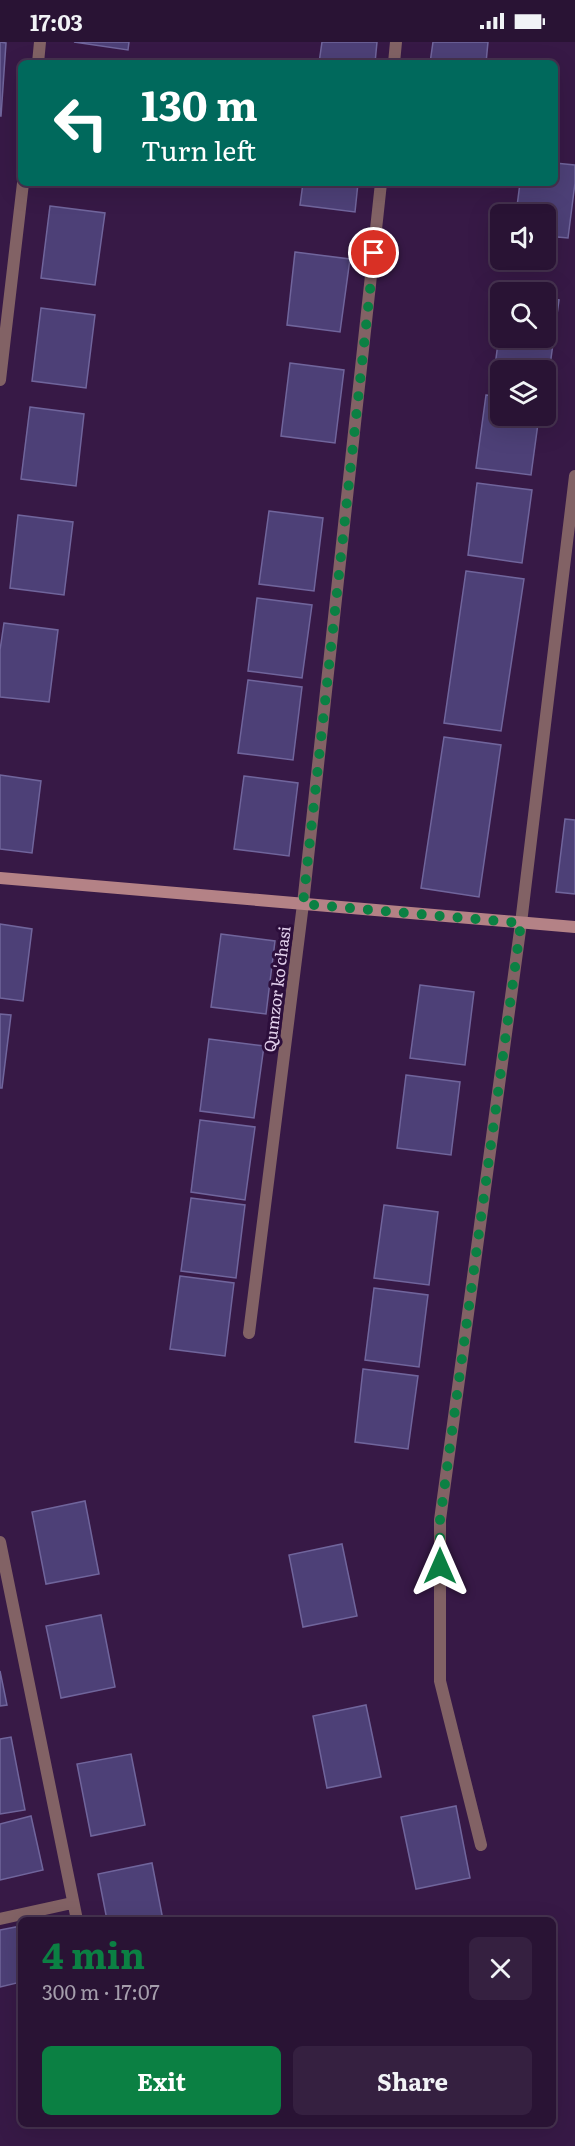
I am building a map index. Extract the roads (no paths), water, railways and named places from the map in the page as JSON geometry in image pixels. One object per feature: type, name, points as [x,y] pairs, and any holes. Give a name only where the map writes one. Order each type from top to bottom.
[{"type":"street","points":[[38,60],[40,42]]},
{"type":"street","points":[[394,60],[396,42]]},
{"type":"street","points":[[0,380],[23,186]]},
{"type":"street","name":"Qumzor ko'chasi","points":[[249,1334],[303,904],[381,186]]},
{"type":"street","points":[[481,1845],[440,1681],[440,1520],[521,923],[575,476]]},
{"type":"street","points":[[0,878],[575,927]]},
{"type":"street","points":[[0,1542],[76,1917]]},
{"type":"street","points":[[0,1919],[72,1903]]}]
